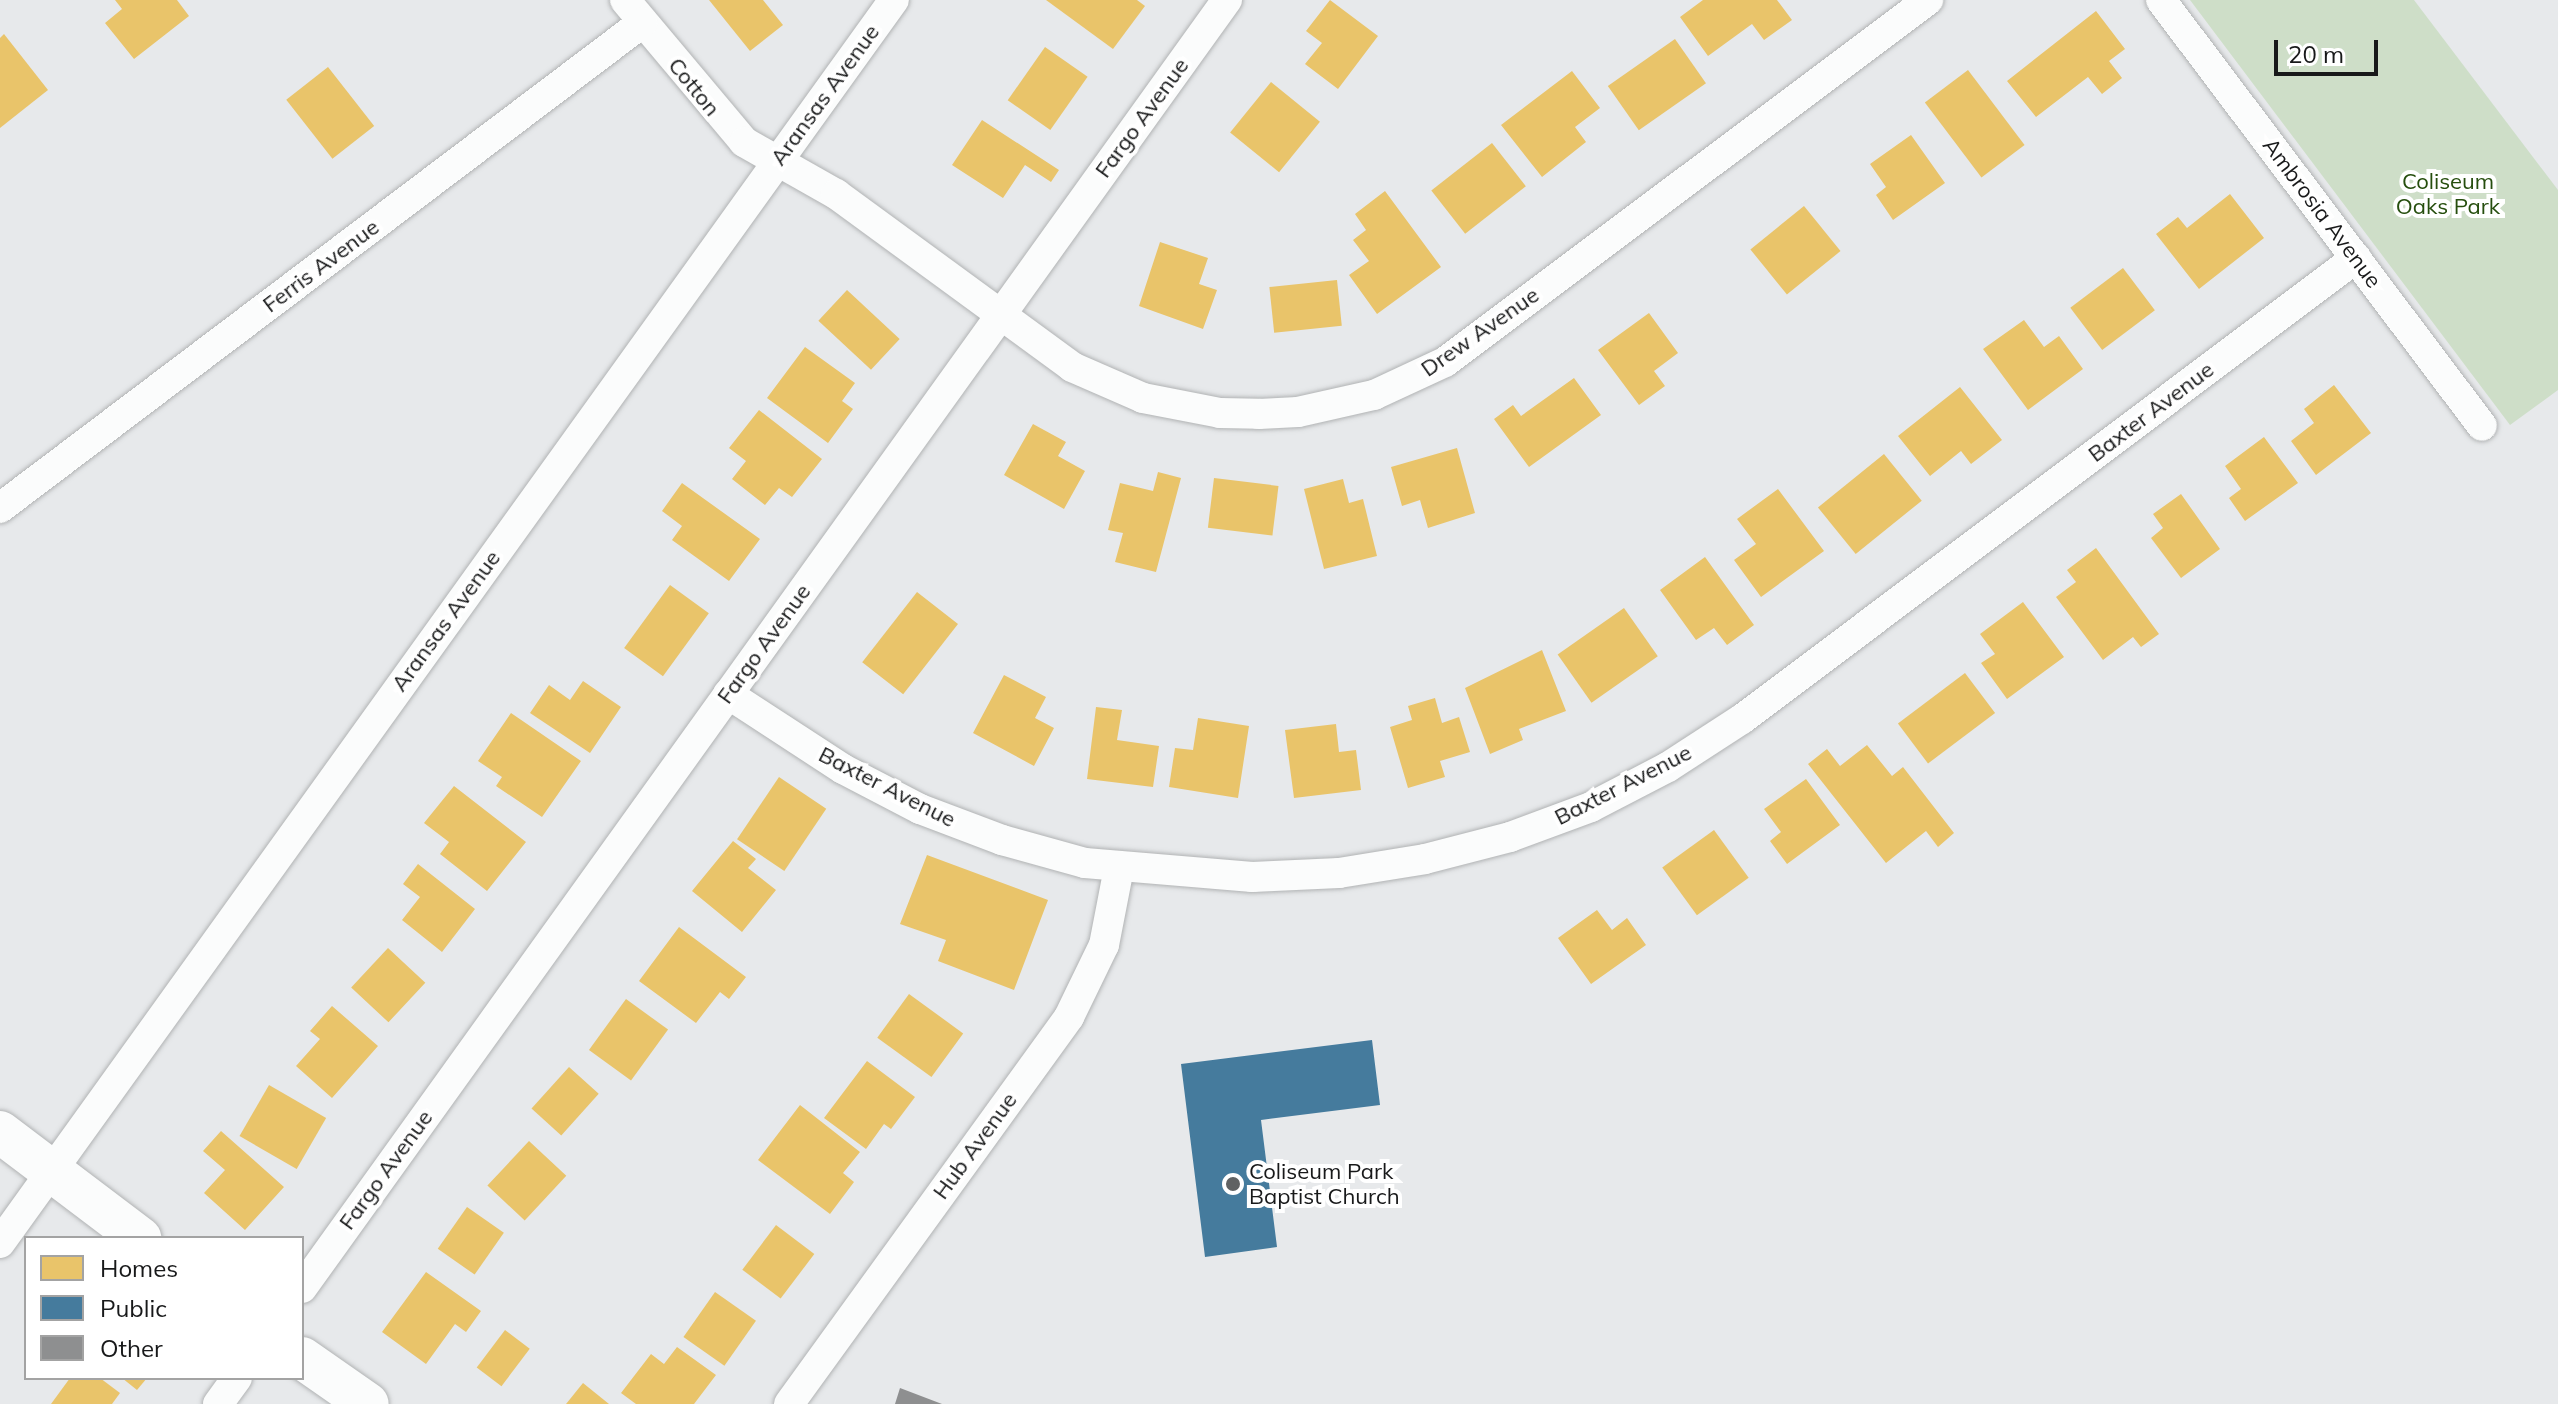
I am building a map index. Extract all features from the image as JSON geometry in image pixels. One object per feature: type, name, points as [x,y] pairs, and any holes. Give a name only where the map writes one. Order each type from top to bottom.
[{"type":"street","name":"Aransas Avenue","points":[[0,1243],[894,0]]},
{"type":"street","name":"Fargo Avenue","points":[[304,1285],[1227,0]]},
{"type":"street","name":"Drew Avenue","points":[[776,162],[836,194],[1072,367],[1143,398],[1181,407],[1233,413],[1298,412],[1374,395],[1445,362],[1928,0]]},
{"type":"street","name":"Ambrosia Avenue","points":[[2161,0],[2482,426]]},
{"type":"street","name":"Cotton","points":[[634,12],[721,121],[776,162]]},
{"type":"street","name":"Ferris Avenue","points":[[0,508],[634,12]]},
{"type":"street","name":"Baxter Avenue","points":[[728,694],[843,769],[920,809],[1002,840],[1119,868],[1252,877],[1339,873],[1425,859],[1510,837],[1591,807],[1668,767],[1742,719],[2356,258]]},
{"type":"street","name":"Hub Avenue","points":[[789,1404],[1069,1017],[1104,945],[1119,868]]},
{"type":"street","points":[[0,1132],[137,1236]]},
{"type":"street","points":[[304,1359],[368,1404]]},
{"type":"street","points":[[218,1404],[236,1380]]},
{"type":"green space","name":"Coliseum Oaks Park","points":[[2190,0],[2414,0],[2558,190],[2558,390],[2510,425]]},
{"type":"building: Homes","points":[[115,0],[177,0],[189,16],[134,59],[105,23],[122,9]]},
{"type":"building: Homes","points":[[709,0],[763,0],[783,25],[750,51]]},
{"type":"building: Homes","points":[[1046,0],[1137,0],[1145,6],[1113,49]]},
{"type":"building: Homes","points":[[1330,0],[1378,36],[1338,89],[1305,64],[1322,43],[1306,31]]},
{"type":"building: Homes","points":[[1703,0],[1777,0],[1792,20],[1764,40],[1752,24],[1708,56],[1680,17]]},
{"type":"building: Homes","points":[[2096,11],[2125,49],[2109,61],[2122,78],[2102,94],[2088,77],[2036,117],[2007,81]]},
{"type":"building: Homes","points":[[4,34],[48,90],[0,128],[0,38]]},
{"type":"building: Homes","points":[[1675,39],[1706,83],[1639,130],[1608,86]]},
{"type":"building: Homes","points":[[1045,47],[1088,77],[1050,130],[1008,100]]},
{"type":"building: Homes","points":[[328,67],[374,126],[332,159],[286,100]]},
{"type":"building: Homes","points":[[1968,70],[2025,145],[1981,178],[1925,102]]},
{"type":"building: Homes","points":[[1572,71],[1600,108],[1575,127],[1586,142],[1542,177],[1501,125]]},
{"type":"building: Homes","points":[[1271,82],[1320,122],[1279,172],[1230,133]]},
{"type":"building: Homes","points":[[982,120],[1059,170],[1051,182],[1025,165],[1003,198],[952,165]]},
{"type":"building: Homes","points":[[1911,135],[1945,183],[1893,220],[1876,195],[1886,187],[1870,164]]},
{"type":"building: Homes","points":[[1492,143],[1526,186],[1465,234],[1431,190]]},
{"type":"building: Homes","points":[[1385,191],[1441,267],[1377,314],[1349,275],[1369,261],[1353,240],[1366,230],[1355,214]]},
{"type":"building: Homes","points":[[2230,194],[2264,238],[2199,289],[2156,234],[2178,217],[2187,228]]},
{"type":"building: Homes","points":[[1804,206],[1841,251],[1787,294],[1750,249]]},
{"type":"building: Homes","points":[[1160,242],[1208,258],[1199,284],[1217,290],[1203,329],[1139,306]]},
{"type":"building: Homes","points":[[2123,268],[2155,310],[2102,350],[2070,308]]},
{"type":"building: Homes","points":[[1337,280],[1342,326],[1274,333],[1269,287]]},
{"type":"building: Homes","points":[[847,290],[900,339],[871,370],[818,321]]},
{"type":"building: Homes","points":[[1649,313],[1678,353],[1654,371],[1665,386],[1639,405],[1598,350]]},
{"type":"building: Homes","points":[[2024,320],[2044,347],[2059,336],[2083,369],[2028,410],[1983,349]]},
{"type":"building: Homes","points":[[805,347],[855,383],[842,401],[853,409],[828,443],[767,398]]},
{"type":"building: Homes","points":[[1574,378],[1601,415],[1529,467],[1494,419],[1513,405],[1521,416]]},
{"type":"building: Homes","points":[[2334,385],[2371,433],[2316,475],[2291,441],[2314,423],[2304,409]]},
{"type":"building: Homes","points":[[1960,387],[2002,440],[1971,464],[1961,451],[1930,476],[1898,436]]},
{"type":"building: Homes","points":[[759,410],[822,459],[792,497],[779,488],[765,505],[732,479],[746,461],[729,448]]},
{"type":"building: Homes","points":[[1033,424],[1066,442],[1058,456],[1085,471],[1064,509],[1004,475]]},
{"type":"building: Homes","points":[[2264,437],[2298,483],[2245,521],[2229,498],[2241,489],[2225,466]]},
{"type":"building: Homes","points":[[1457,448],[1475,513],[1428,528],[1420,500],[1402,506],[1391,467]]},
{"type":"building: Homes","points":[[1884,454],[1922,501],[1856,554],[1818,507]]},
{"type":"building: Homes","points":[[1158,472],[1181,478],[1156,572],[1115,562],[1123,533],[1108,530],[1120,483],[1153,491]]},
{"type":"building: Homes","points":[[1214,478],[1279,486],[1272,536],[1208,528]]},
{"type":"building: Homes","points":[[1343,479],[1349,503],[1363,499],[1377,556],[1324,569],[1304,489]]},
{"type":"building: Homes","points":[[682,483],[760,539],[729,581],[672,540],[682,526],[662,511]]},
{"type":"building: Homes","points":[[1778,489],[1824,551],[1761,597],[1734,560],[1756,544],[1737,519]]},
{"type":"building: Homes","points":[[2181,494],[2220,549],[2181,578],[2151,538],[2163,528],[2153,514]]},
{"type":"building: Homes","points":[[2096,548],[2159,634],[2141,647],[2133,637],[2103,660],[2056,597],[2076,582],[2067,570]]},
{"type":"building: Homes","points":[[1705,557],[1754,625],[1727,645],[1714,628],[1696,640],[1660,590]]},
{"type":"building: Homes","points":[[670,585],[709,613],[663,676],[624,648]]},
{"type":"building: Homes","points":[[917,592],[958,624],[903,694],[862,662]]},
{"type":"building: Homes","points":[[2023,602],[2064,657],[2007,699],[1981,663],[1995,654],[1980,634]]},
{"type":"building: Homes","points":[[1624,608],[1658,656],[1591,703],[1558,654]]},
{"type":"building: Homes","points":[[1542,650],[1566,711],[1519,729],[1523,740],[1490,754],[1465,688]]},
{"type":"building: Homes","points":[[1965,673],[1995,713],[1928,763],[1898,724]]},
{"type":"building: Homes","points":[[1004,675],[1046,697],[1035,718],[1054,728],[1034,766],[973,733]]},
{"type":"building: Homes","points":[[583,681],[621,707],[590,753],[530,713],[549,685],[570,700]]},
{"type":"building: Homes","points":[[1435,698],[1442,723],[1459,717],[1470,752],[1440,761],[1445,777],[1408,788],[1390,727],[1412,720],[1408,706]]},
{"type":"building: Homes","points":[[1096,707],[1122,710],[1117,740],[1159,746],[1153,787],[1087,779]]},
{"type":"building: Homes","points":[[511,713],[581,761],[542,817],[496,786],[502,777],[478,761]]},
{"type":"building: Homes","points":[[1198,718],[1249,726],[1238,798],[1169,787],[1175,748],[1193,750]]},
{"type":"building: Homes","points":[[1336,724],[1339,752],[1356,750],[1361,790],[1294,798],[1285,730]]},
{"type":"building: Homes","points":[[1867,745],[1892,776],[1903,767],[1954,833],[1938,847],[1926,831],[1886,863],[1808,764],[1827,749],[1840,766]]},
{"type":"building: Homes","points":[[779,777],[826,809],[784,871],[737,839]]},
{"type":"building: Homes","points":[[1806,779],[1840,825],[1787,864],[1770,841],[1781,832],[1764,809]]},
{"type":"building: Homes","points":[[454,786],[526,842],[487,891],[440,854],[449,842],[424,823]]},
{"type":"building: Homes","points":[[1714,830],[1749,878],[1697,915],[1662,868]]},
{"type":"building: Homes","points":[[733,841],[756,859],[748,868],[776,890],[742,932],[692,891]]},
{"type":"building: Homes","points":[[927,855],[1048,900],[1014,990],[938,961],[946,940],[900,924]]},
{"type":"building: Homes","points":[[418,864],[475,909],[442,952],[402,920],[420,897],[403,884]]},
{"type":"building: Homes","points":[[1597,910],[1612,930],[1627,918],[1646,945],[1591,984],[1558,938]]},
{"type":"building: Homes","points":[[679,927],[746,977],[729,999],[720,992],[696,1023],[639,981]]},
{"type":"building: Homes","points":[[388,948],[425,983],[388,1022],[351,987]]},
{"type":"building: Homes","points":[[909,994],[963,1033],[931,1077],[877,1038]]},
{"type":"building: Homes","points":[[626,999],[668,1030],[631,1081],[589,1050]]},
{"type":"building: Homes","points":[[332,1006],[378,1046],[332,1098],[296,1066],[320,1039],[310,1031]]},
{"type":"building: Homes","points":[[867,1061],[915,1097],[891,1129],[884,1124],[866,1149],[824,1118]]},
{"type":"building: Homes","points":[[569,1067],[599,1094],[561,1135],[532,1109]]},
{"type":"building: Homes","points":[[269,1085],[326,1118],[297,1169],[240,1136]]},
{"type":"building: Homes","points":[[800,1105],[860,1152],[843,1173],[854,1182],[830,1214],[758,1160]]},
{"type":"building: Homes","points":[[221,1131],[284,1187],[245,1230],[204,1193],[225,1170],[203,1151]]},
{"type":"building: Homes","points":[[529,1141],[566,1176],[525,1220],[487,1186]]},
{"type":"building: Homes","points":[[467,1207],[504,1233],[475,1275],[438,1249]]},
{"type":"building: Homes","points":[[776,1225],[814,1254],[781,1299],[742,1270]]},
{"type":"building: Homes","points":[[426,1272],[481,1311],[466,1332],[455,1324],[426,1364],[382,1332]]},
{"type":"building: Homes","points":[[715,1292],[756,1321],[724,1366],[683,1337]]},
{"type":"building: Homes","points":[[505,1330],[530,1349],[501,1386],[477,1368]]},
{"type":"building: Homes","points":[[677,1347],[716,1375],[694,1404],[636,1404],[621,1393],[651,1354],[664,1364]]},
{"type":"building: Homes","points":[[69,1380],[103,1380],[120,1393],[112,1404],[51,1404]]},
{"type":"building: Homes","points":[[124,1380],[145,1380],[137,1390]]},
{"type":"building: Homes","points":[[583,1383],[609,1404],[566,1404]]},
{"type":"building: Public","name":"Coliseum Park Baptist Church","points":[[1372,1040],[1380,1105],[1261,1120],[1277,1247],[1205,1257],[1181,1064]]},
{"type":"building: Other","points":[[900,1388],[942,1404],[895,1404]]},
{"type":"place","name":"Coliseum Park Baptist Church","points":[[1233,1184]]}]
